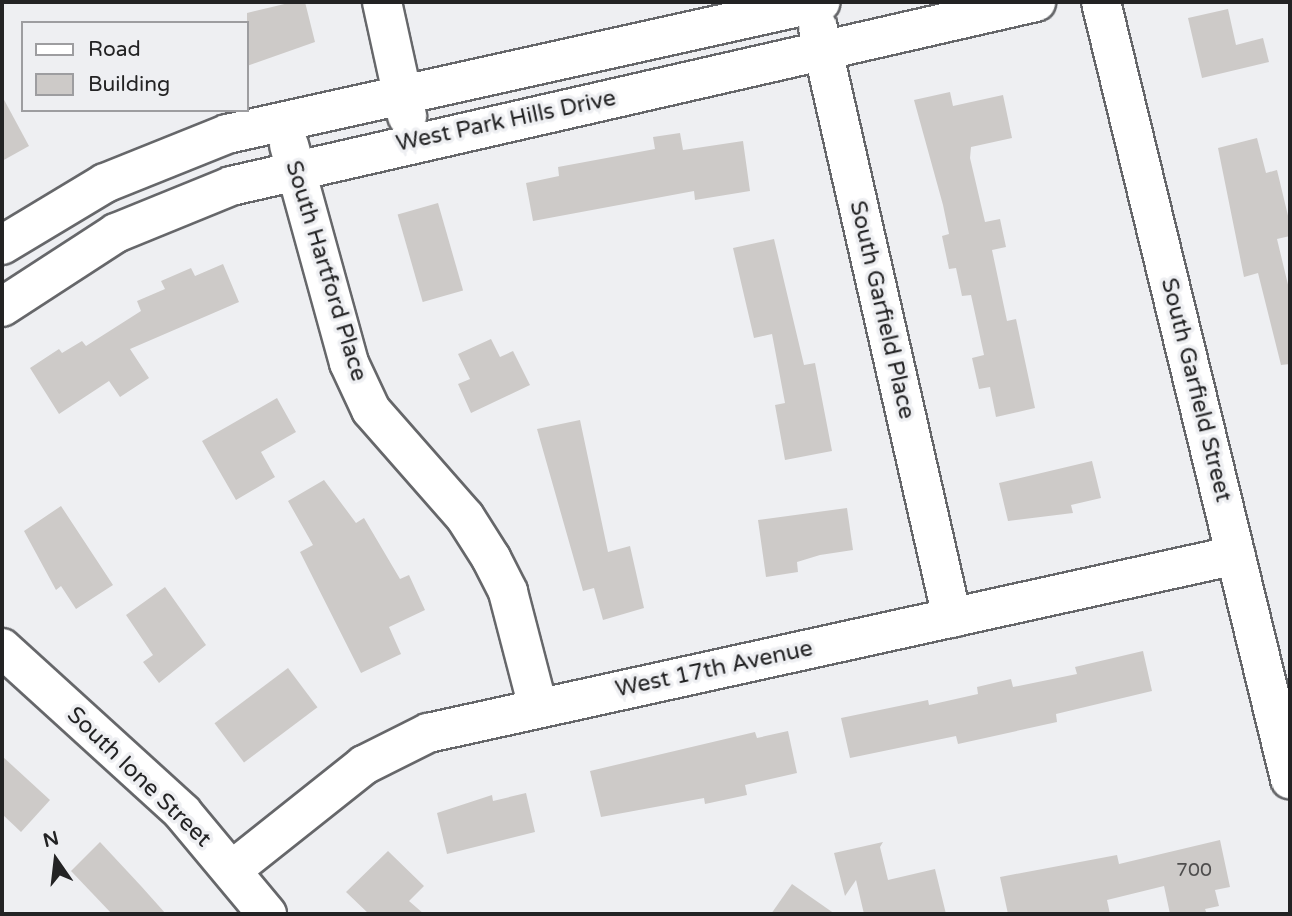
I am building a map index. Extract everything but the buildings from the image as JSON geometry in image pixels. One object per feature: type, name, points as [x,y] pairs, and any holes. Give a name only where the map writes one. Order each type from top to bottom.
[{"type":"street","points":[[382,2],[413,142]]},
{"type":"street","points":[[2,245],[105,183],[162,157],[284,119],[815,2]]},
{"type":"street","name":"South Garfield Place","points":[[815,2],[823,52],[953,618]]},
{"type":"street","name":"West Park Hills Drive","points":[[2,307],[116,233],[231,186],[295,169],[823,52],[1035,2]]},
{"type":"street","name":"South Garfield Street","points":[[1101,2],[1290,779]]},
{"type":"street","name":"South Hartford Place","points":[[284,119],[295,169],[349,363],[370,410],[465,517],[491,558],[508,592],[538,707]]},
{"type":"street","name":"West 17th Avenue","points":[[232,870],[394,746],[538,707],[1236,555]]},
{"type":"street","name":"South Ione Street","points":[[2,648],[127,758],[232,870],[267,914]]}]
